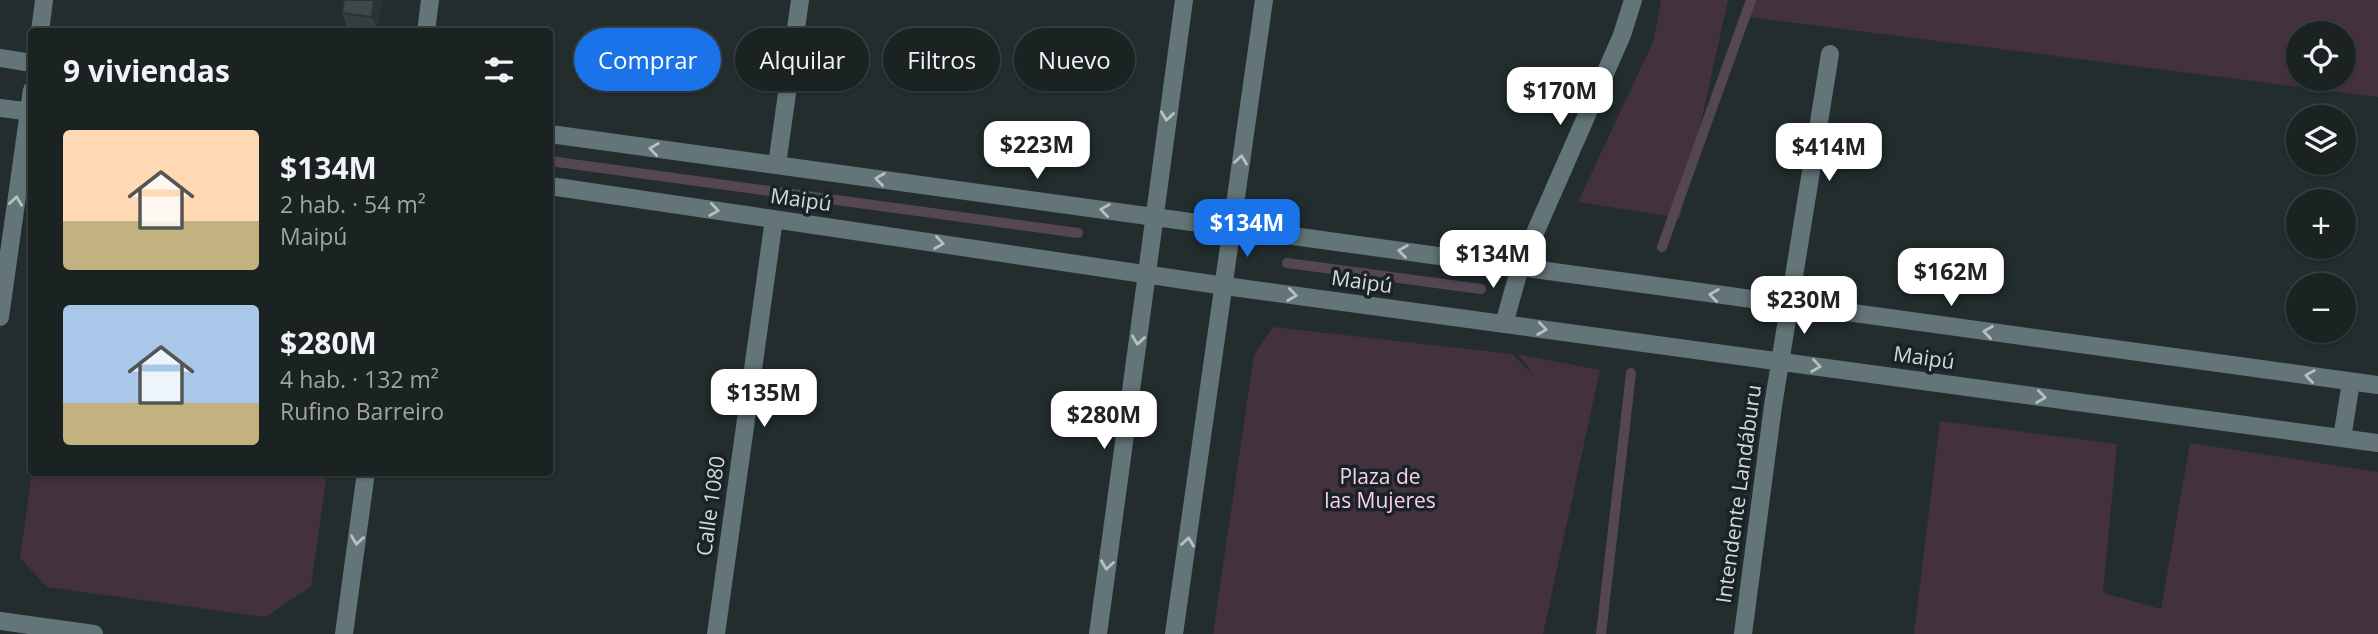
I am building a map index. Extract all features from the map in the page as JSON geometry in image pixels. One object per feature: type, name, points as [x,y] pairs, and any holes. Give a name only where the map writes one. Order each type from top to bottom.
[{"type":"street","points":[[40,28],[44,0]]},
{"type":"street","points":[[426,28],[430,0]]},
{"type":"street","points":[[777,165],[800,0]]},
{"type":"street","points":[[1098,634],[1184,0]]},
{"type":"street","points":[[1174,634],[1264,0]]},
{"type":"street","points":[[1504,324],[1520,267],[1622,35],[1633,0]]},
{"type":"street","points":[[1790,306],[1830,54]]},
{"type":"street","points":[[0,58],[28,62]]},
{"type":"street","points":[[0,108],[28,112]]},
{"type":"street","points":[[0,317],[28,126]]},
{"type":"street","name":"Maipú","points":[[553,134],[2378,385]]},
{"type":"street","name":"Maipú","points":[[553,186],[1147,272],[1224,286],[2378,443]]},
{"type":"street","name":"Calle 1080","points":[[716,634],[774,219]]},
{"type":"street","name":"Intendente Landáburu","points":[[1742,634],[1790,306]]},
{"type":"street","points":[[2342,438],[2351,382]]},
{"type":"street","points":[[344,634],[365,476]]},
{"type":"street","points":[[0,621],[94,634]]},
{"type":"green space","points":[[1661,0],[1728,0],[1680,218],[1578,202],[1654,40]]},
{"type":"green space","points":[[1751,0],[2378,0],[2378,97],[2331,91],[2356,91],[2356,21],[2286,21],[2286,85],[1748,17]]},
{"type":"green space","name":"Plaza de las Mujeres","points":[[1273,327],[1512,354],[1536,378],[1518,354],[1600,370],[1543,634],[1213,634],[1254,355]]},
{"type":"green space","points":[[1940,421],[2117,444],[2103,593],[2161,609],[2190,443],[2378,472],[2378,634],[1914,634]]},
{"type":"green space","points":[[32,476],[327,476],[311,586],[266,617],[47,587],[20,558]]},
{"type":"building","points":[[344,0],[374,0],[372,17],[342,13]]},
{"type":"waterway","points":[[1662,247],[1751,0]]},
{"type":"waterway","points":[[553,161],[1078,233]]},
{"type":"waterway","points":[[1287,263],[1481,289]]},
{"type":"waterway","points":[[1601,634],[1631,373]]}]
